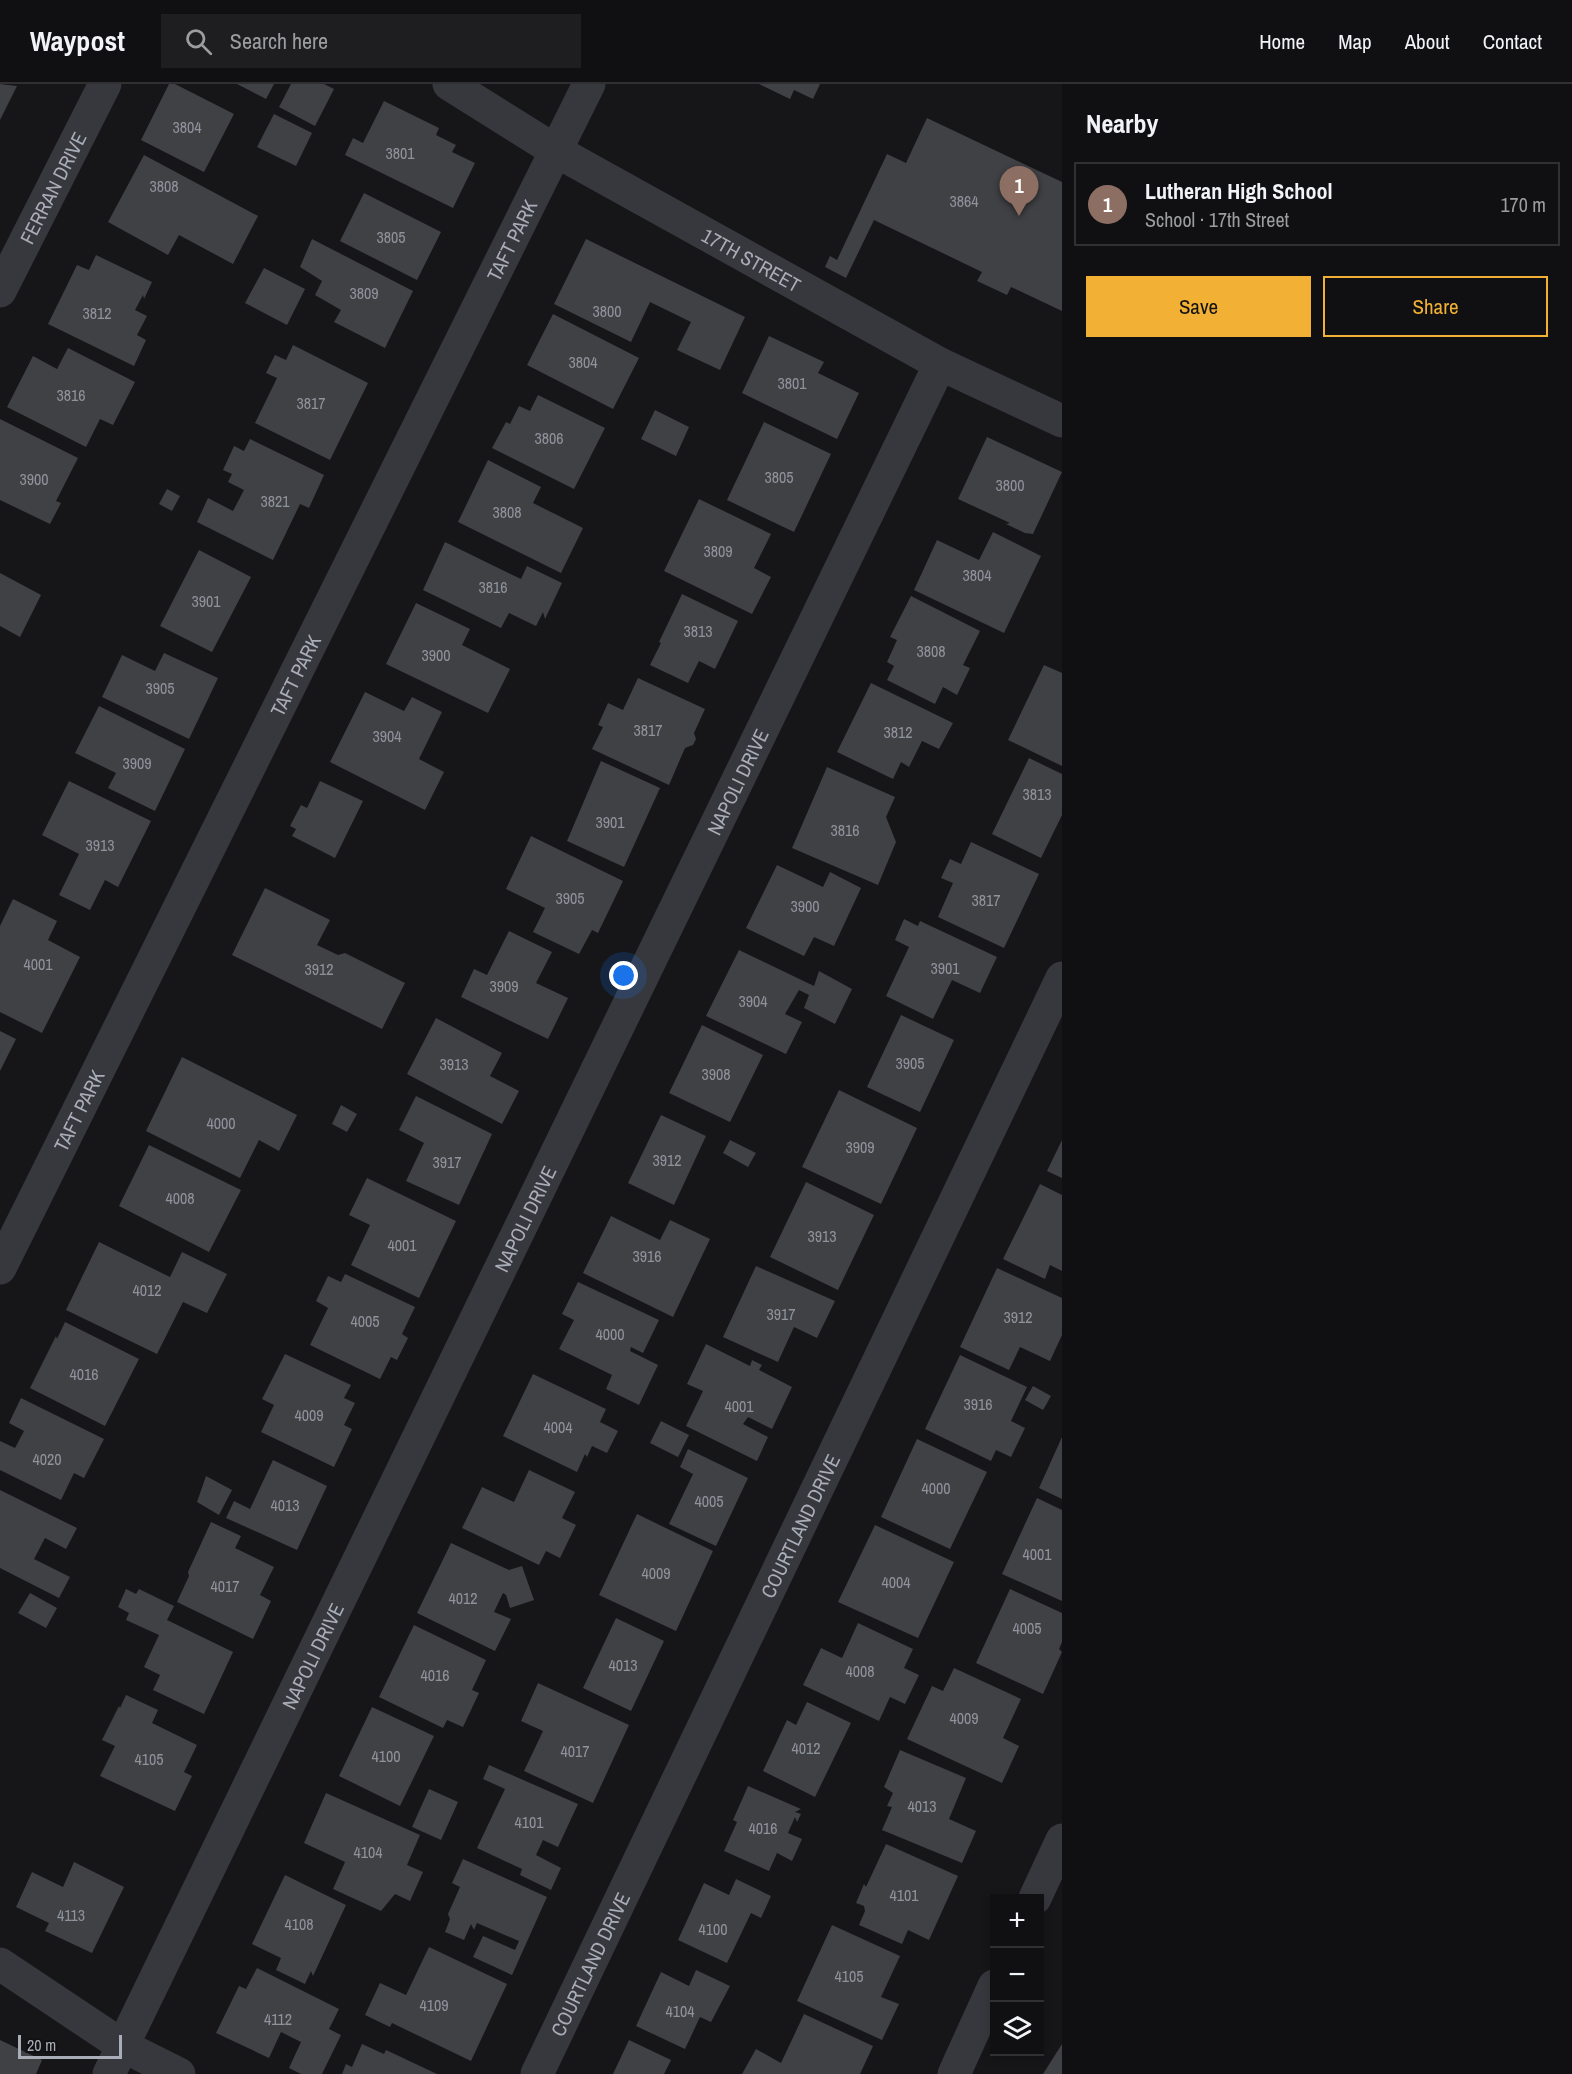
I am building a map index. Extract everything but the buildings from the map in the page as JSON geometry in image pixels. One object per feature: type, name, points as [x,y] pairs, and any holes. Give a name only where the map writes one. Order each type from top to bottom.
[{"type":"street","name":"FERRAN DRIVE","points":[[0,291],[105,84]]},
{"type":"street","name":"17TH STREET","points":[[449,84],[556,151],[940,364],[1062,421]]},
{"type":"street","name":"TAFT PARK","points":[[0,1268],[589,84]]},
{"type":"street","name":"NAPOLI DRIVE","points":[[116,2060],[940,364]]},
{"type":"street","name":"COURTLAND DRIVE","points":[[537,2074],[1062,978]]},
{"type":"street","points":[[1037,1894],[1062,1840]]},
{"type":"street","points":[[0,1964],[116,2060],[179,2074]]},
{"type":"street","points":[[954,2074],[990,1995]]},
{"type":"place","name":"Lutheran High School","points":[[1019,216]]}]
